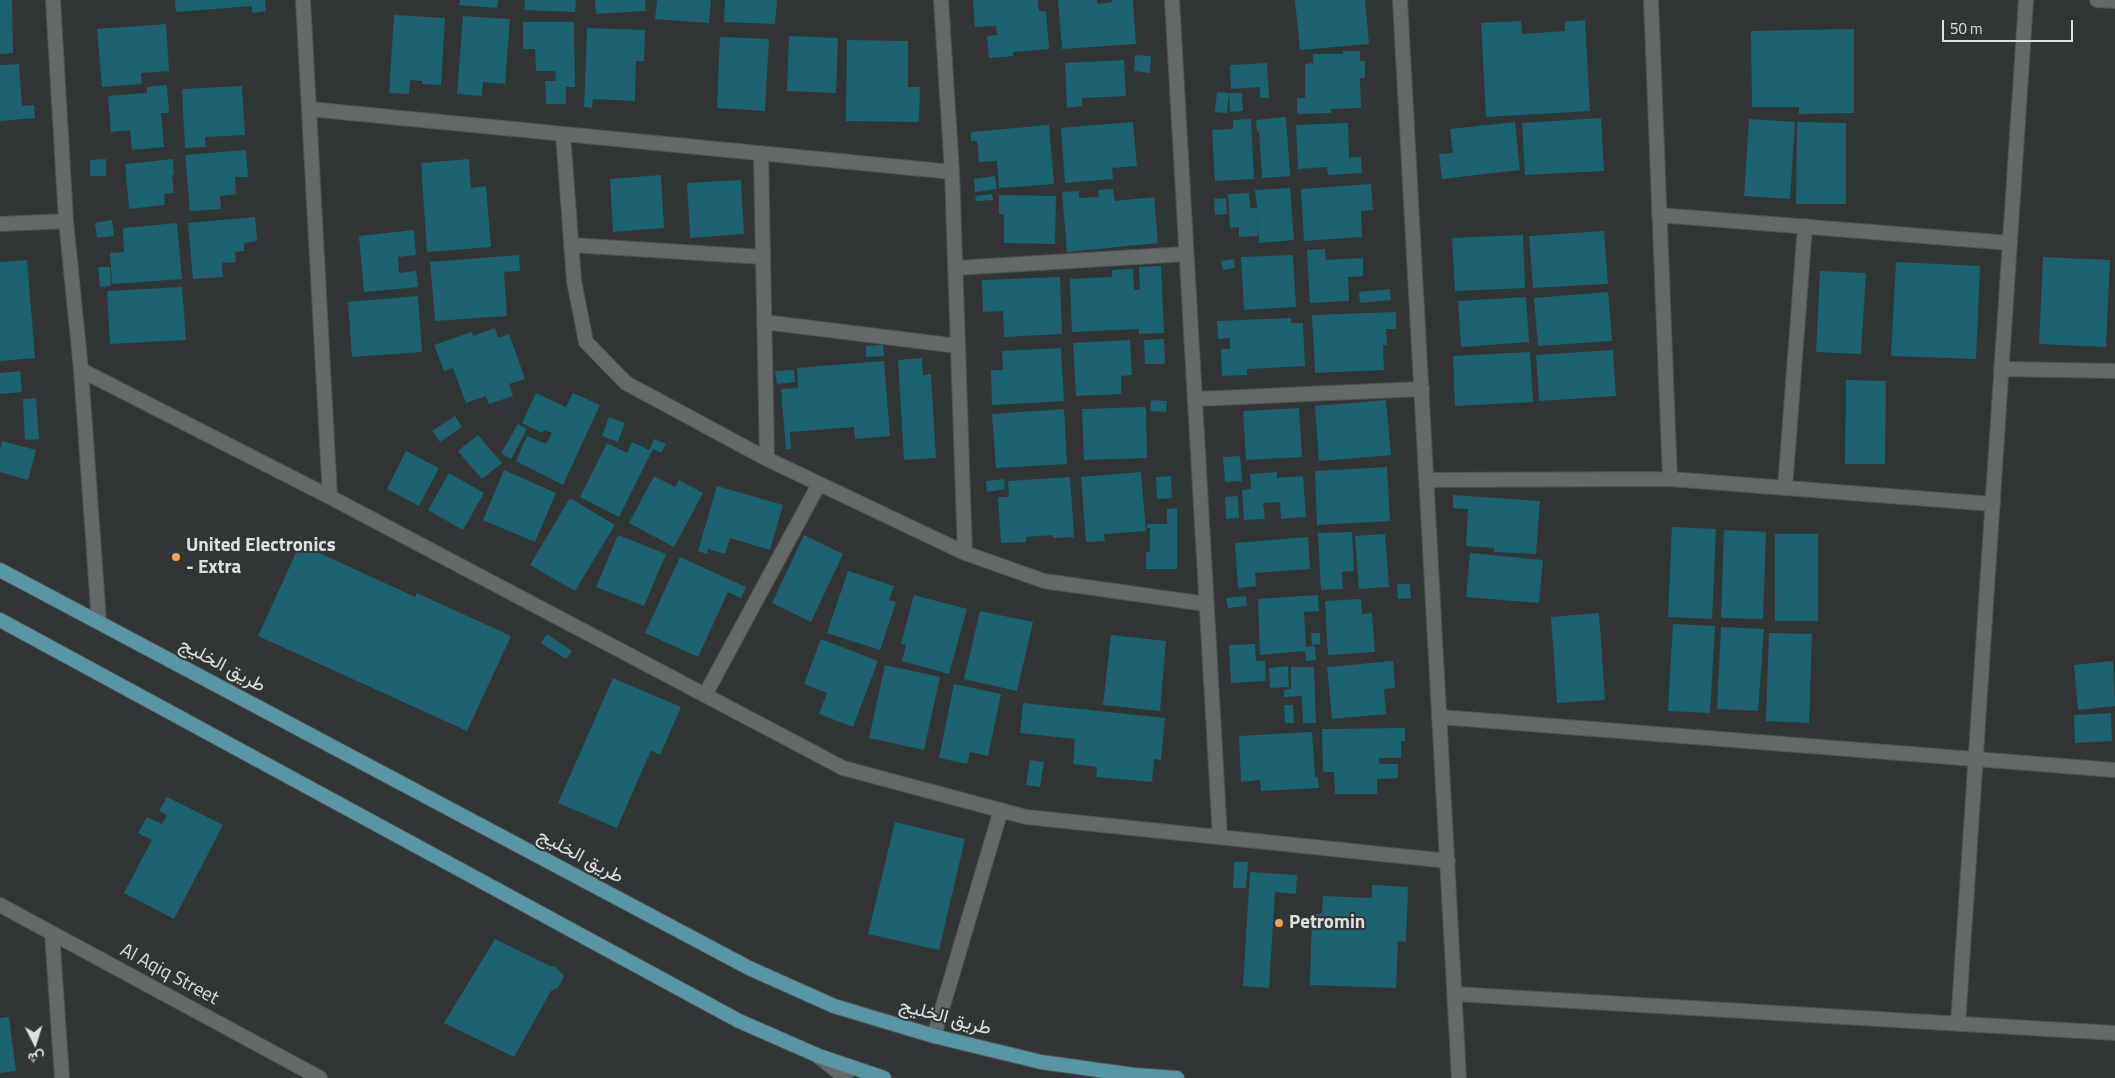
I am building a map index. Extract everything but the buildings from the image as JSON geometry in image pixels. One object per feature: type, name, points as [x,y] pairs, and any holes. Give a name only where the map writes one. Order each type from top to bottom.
[{"type":"main road","name":"طريق الخليج","points":[[0,570],[749,968],[834,1006],[934,1036],[1041,1062],[1134,1075],[1177,1078]]},
{"type":"main road","points":[[0,620],[739,1021],[819,1056],[884,1078]]},
{"type":"main road","points":[[1134,1075],[1149,1078]]},
{"type":"street","points":[[53,0],[66,221],[81,370],[99,622]]},
{"type":"street","points":[[303,0],[330,497]]},
{"type":"street","points":[[941,0],[952,172],[965,553]]},
{"type":"street","points":[[1172,0],[1220,837]]},
{"type":"street","points":[[1400,0],[1459,1078]]},
{"type":"street","points":[[1651,0],[1670,479]]},
{"type":"street","points":[[1958,1024],[2026,0]]},
{"type":"street","points":[[2097,0],[2115,1]]},
{"type":"street","points":[[309,109],[952,172]]},
{"type":"street","points":[[563,134],[574,281],[586,342],[626,383],[767,459],[965,553],[1044,581],[1206,604]]},
{"type":"street","points":[[761,154],[767,459]]},
{"type":"street","points":[[1659,215],[2010,242]]},
{"type":"street","points":[[0,224],[66,221]]},
{"type":"street","points":[[1785,488],[1805,226]]},
{"type":"street","points":[[572,244],[763,256]]},
{"type":"street","points":[[956,268],[1186,254]]},
{"type":"street","points":[[764,322],[958,346]]},
{"type":"street","points":[[2001,369],[2115,372]]},
{"type":"street","points":[[81,370],[330,497],[843,768],[1026,817],[1448,861]]},
{"type":"street","points":[[1195,399],[1422,389]]},
{"type":"street","points":[[1427,480],[1670,479],[1992,504]]},
{"type":"street","points":[[705,695],[819,484]]},
{"type":"street","points":[[1440,717],[2115,770]]},
{"type":"street","points":[[934,1036],[1001,810]]},
{"type":"street","name":"Al Aqiq Street","points":[[0,905],[320,1078]]},
{"type":"street","points":[[52,933],[62,1078]]},
{"type":"street","points":[[1455,994],[2115,1033]]},
{"type":"street","points":[[819,1056],[846,1078]]},
{"type":"place","name":"United Electronics - Extra","points":[[176,557]]},
{"type":"place","name":"Petromin","points":[[1279,923]]}]
